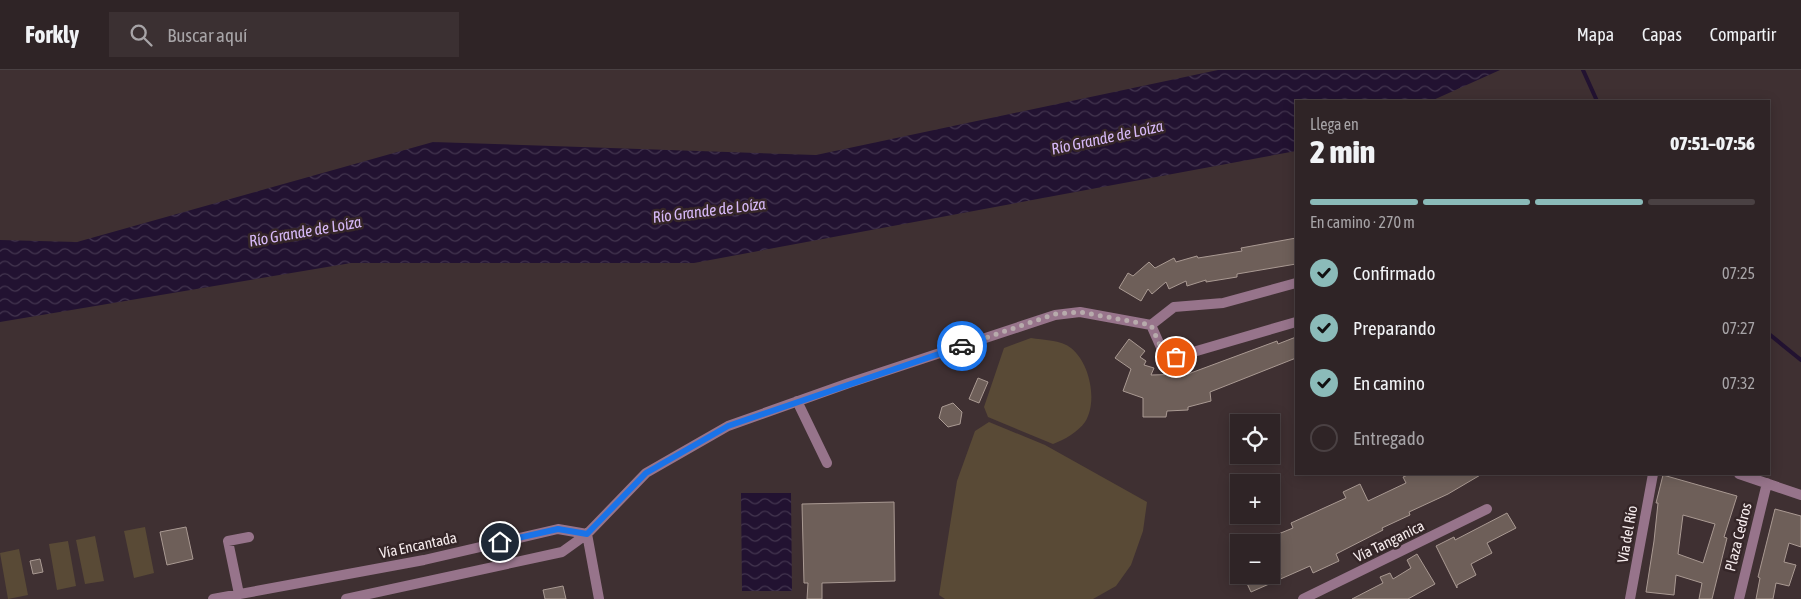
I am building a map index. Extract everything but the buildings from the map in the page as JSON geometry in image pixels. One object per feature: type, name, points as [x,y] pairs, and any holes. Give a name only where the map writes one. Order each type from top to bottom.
[{"type":"street","points":[[346,599],[562,552],[587,534],[646,473],[728,426],[1055,314],[1080,312],[1151,325],[1174,307],[1223,303],[1295,283]]},
{"type":"street","points":[[1151,325],[1163,352],[1176,357],[1295,322]]},
{"type":"street","points":[[797,401],[827,463]]},
{"type":"street","name":"Vía del Río","points":[[1630,599],[1653,475]]},
{"type":"street","points":[[1742,475],[1801,495]]},
{"type":"street","name":"Plaza Cedros","points":[[1739,599],[1768,483]]},
{"type":"street","name":"Vía Tanganica","points":[[1304,599],[1487,509]]},
{"type":"street","name":"Vía Encantada","points":[[213,599],[424,560],[558,529],[587,534]]},
{"type":"street","points":[[587,534],[599,599]]},
{"type":"street","points":[[240,594],[228,541],[249,537]]},
{"type":"shaded area","points":[[1031,338],[1057,342],[1071,348],[1083,363],[1090,383],[1091,404],[1085,422],[1079,429],[1053,444],[988,417],[984,407],[1004,348]]},
{"type":"shaded area","points":[[989,422],[1045,445],[1147,502],[1143,531],[1131,565],[1116,586],[1093,599],[945,599],[939,595],[957,481],[975,431]]},
{"type":"shaded area","points":[[145,527],[154,573],[134,578],[124,531]]},
{"type":"shaded area","points":[[95,536],[104,581],[85,584],[76,540]]},
{"type":"shaded area","points":[[68,541],[76,586],[57,590],[49,544]]},
{"type":"shaded area","points":[[19,549],[28,595],[8,599],[0,553]]},
{"type":"water","name":"Río Grande de Loíza","points":[[1218,70],[1500,70],[1433,100],[1295,100],[1295,151],[694,263],[351,263],[0,322],[0,240],[77,242],[433,142],[816,155]]},
{"type":"water","points":[[741,493],[791,493],[792,591],[742,591]]},
{"type":"waterway","points":[[1583,70],[1597,100]]},
{"type":"waterway","points":[[1770,335],[1801,360]]},
{"type":"way so far","points":[[962,346],[1055,314],[1080,312],[1134,324],[1151,325],[1163,352],[1176,357]]},
{"type":"route","points":[[500,542],[558,529],[587,534],[646,473],[728,426],[849,383],[962,346]]}]
